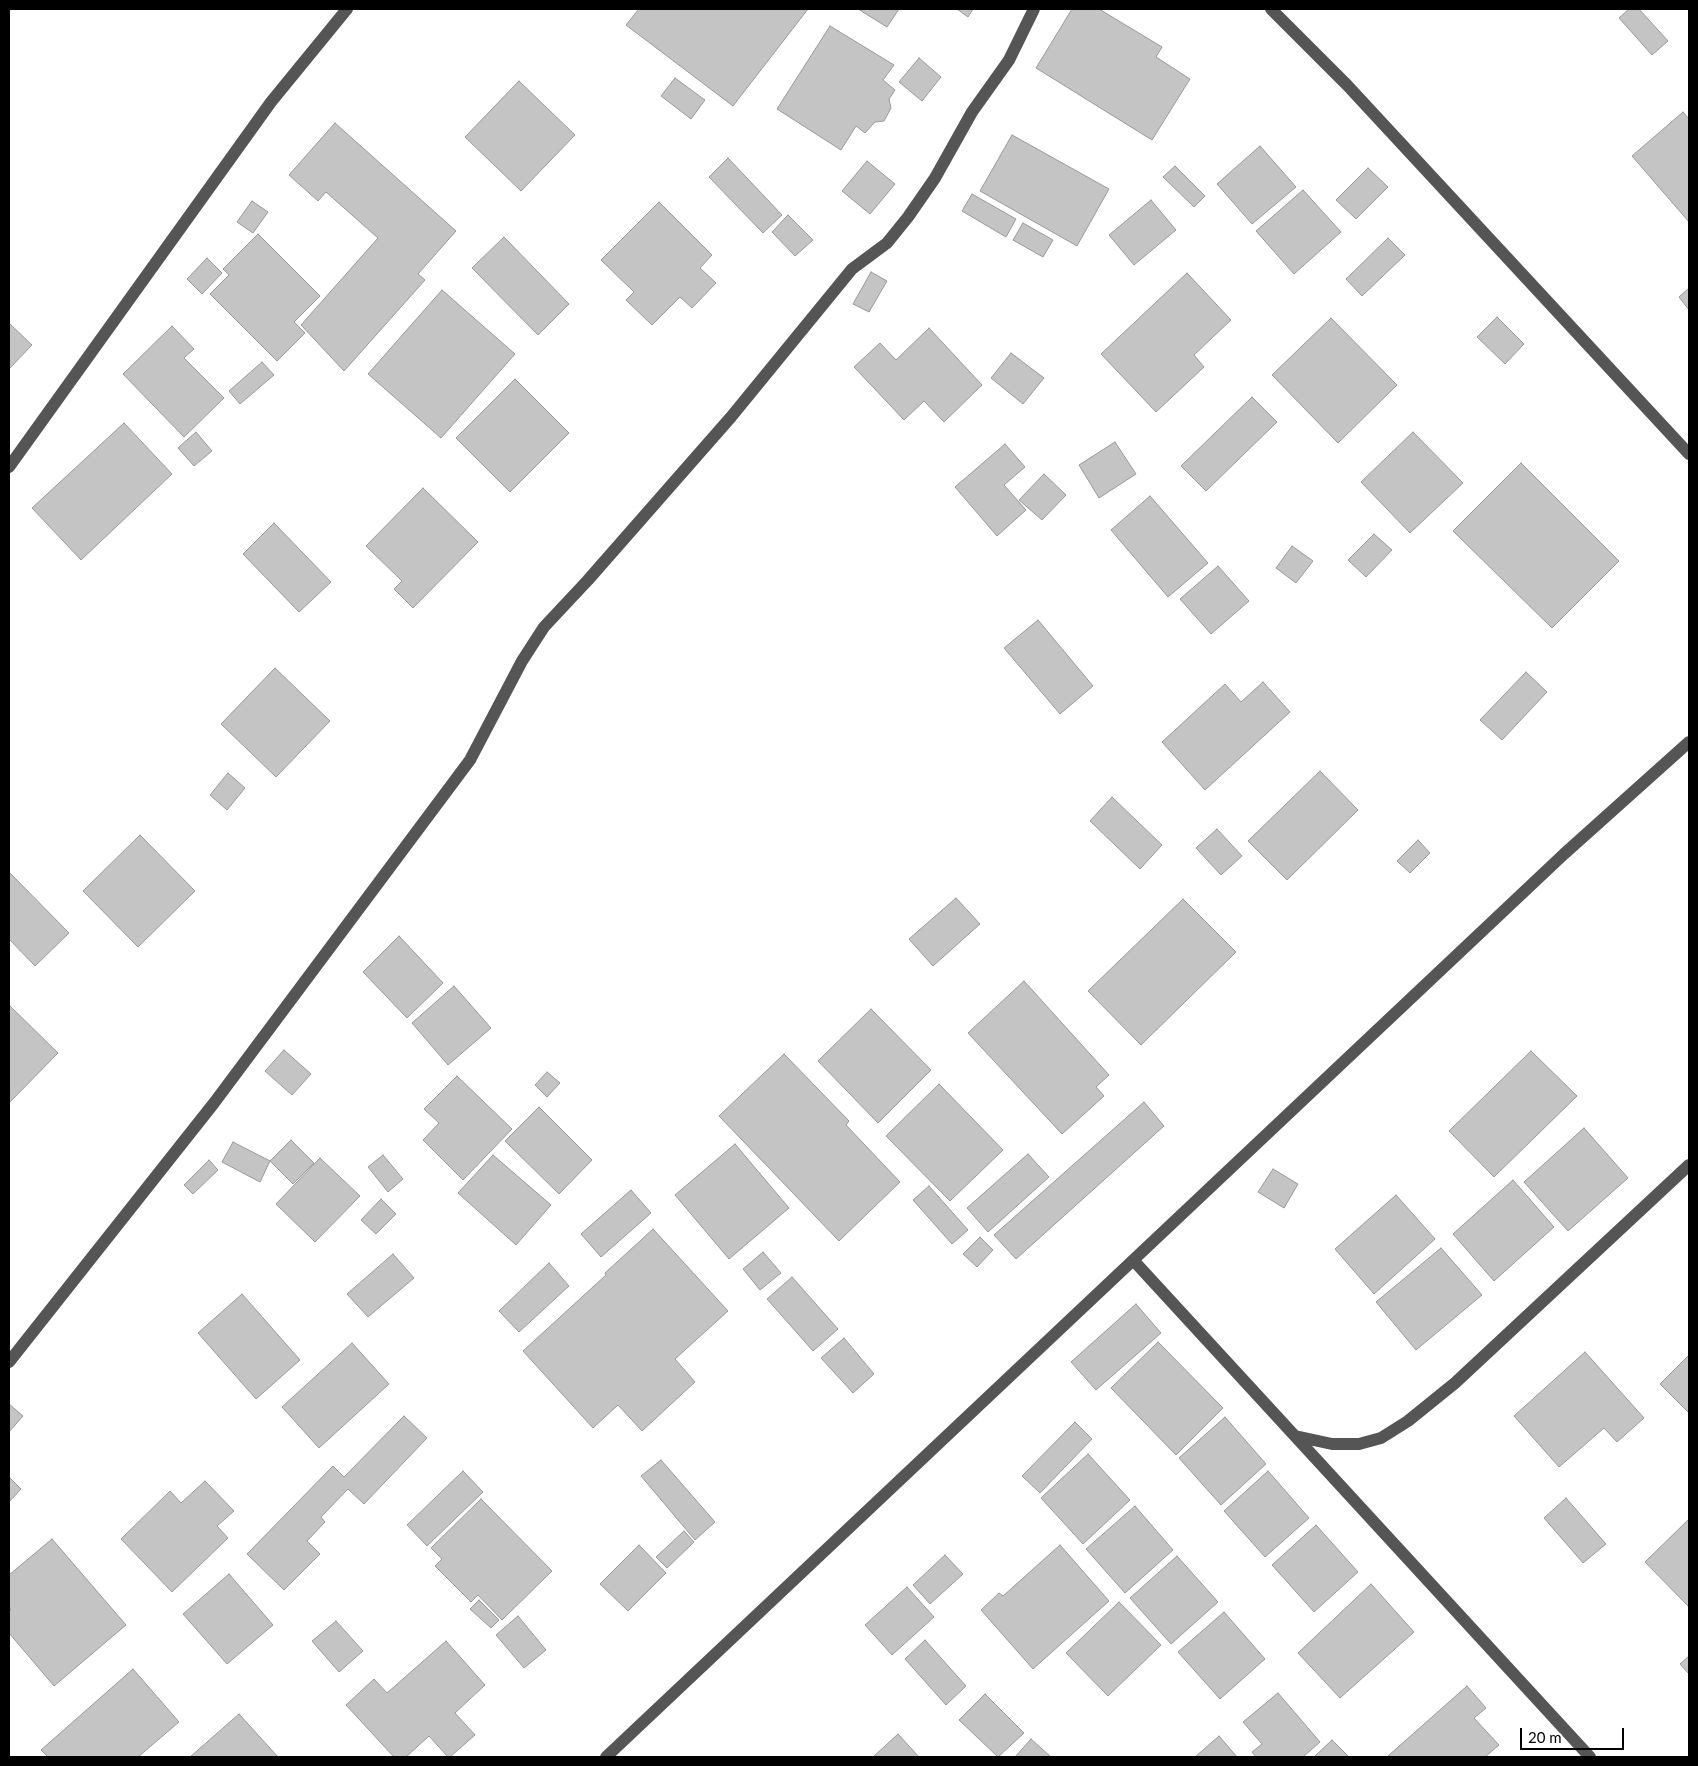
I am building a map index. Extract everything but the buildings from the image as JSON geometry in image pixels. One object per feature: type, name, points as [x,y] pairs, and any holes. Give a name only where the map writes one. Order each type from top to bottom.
[{"type":"street","points":[[9,467],[272,102],[346,9]]},
{"type":"street","points":[[9,1362],[214,1103],[470,760],[522,661],[544,627],[588,580],[730,417],[852,269],[887,243],[908,217],[935,178],[972,112],[1009,60],[1034,9]]},
{"type":"street","points":[[1271,9],[1347,85],[1689,454]]},
{"type":"street","points":[[606,1757],[1564,854],[1689,742]]},
{"type":"street","points":[[1295,1436],[1332,1444],[1359,1444],[1381,1438],[1408,1422],[1455,1383],[1689,1165]]},
{"type":"street","points":[[1134,1261],[1590,1757]]}]
